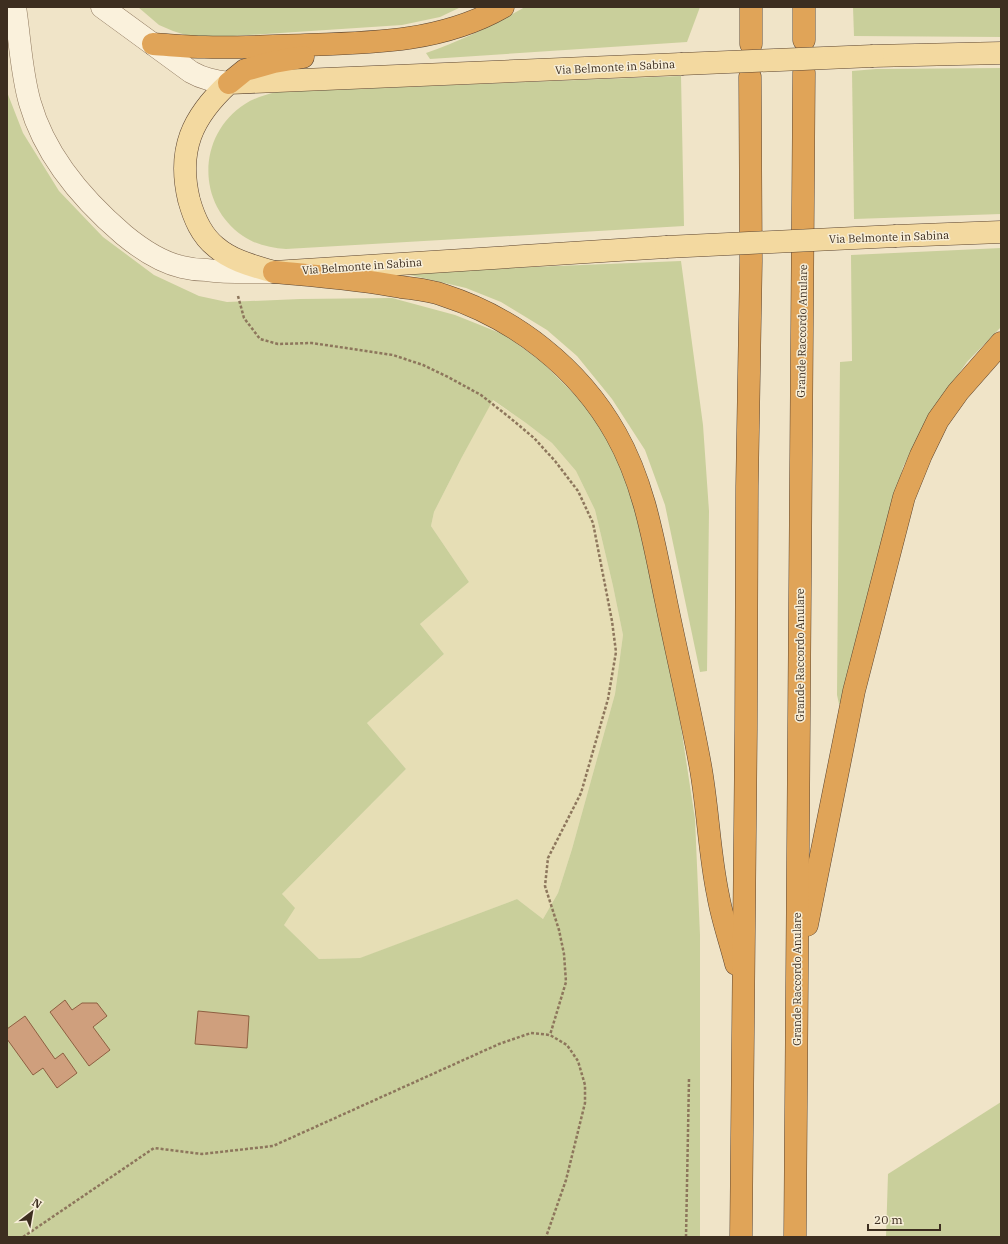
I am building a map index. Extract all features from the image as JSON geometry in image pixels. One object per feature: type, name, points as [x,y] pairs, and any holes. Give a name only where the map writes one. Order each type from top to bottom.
[{"type":"highway","points":[[153,44],[224,47],[364,43],[401,40],[443,32],[469,23],[502,7]]},
{"type":"highway","points":[[751,7],[751,44]]},
{"type":"highway","points":[[804,7],[804,40]]},
{"type":"highway","points":[[228,83],[245,70],[274,62],[331,52],[364,43]]},
{"type":"highway","name":"Grande Raccordo Anulare","points":[[795,1237],[804,73]]},
{"type":"highway","points":[[741,1237],[750,262],[750,76]]},
{"type":"highway","points":[[274,272],[366,280],[441,294],[478,309],[510,325],[538,344],[564,367],[587,392],[616,432],[636,476],[655,549],[700,765],[718,896],[743,990]]},
{"type":"highway","points":[[797,977],[854,691],[904,497],[920,455],[938,420],[958,392],[1001,343]]},
{"type":"main road","name":"Via Belmonte in Sabina","points":[[1001,53],[873,56],[228,83],[214,98],[199,118],[190,134],[185,152],[184,171],[186,189],[197,224],[208,240],[223,253],[233,258],[274,272],[666,246],[1001,232]]},
{"type":"street","name":"Via Belmonte in Sabina","points":[[15,7],[24,80],[30,104],[39,129],[50,150],[71,181],[110,223],[137,245],[158,258],[182,268],[232,273],[274,272]]},
{"type":"street","name":"Via Belmonte in Sabina","points":[[102,7],[175,62],[200,77],[228,83]]},
{"type":"path","points":[[232,273],[244,318],[260,339],[278,344],[312,343],[393,355],[423,365],[481,395],[534,438],[555,461],[578,491],[593,523],[612,621],[616,652],[608,699],[581,793],[548,858],[545,886],[559,930],[564,954],[566,982],[550,1035]]},
{"type":"path","points":[[22,1237],[154,1148],[202,1154],[273,1146],[499,1044],[531,1033],[550,1035],[567,1045],[578,1061],[585,1085],[585,1103],[566,1180],[546,1237]]},
{"type":"path","points":[[686,1237],[689,1079]]},
{"type":"shaded area","points":[[492,400],[552,443],[576,471],[595,510],[623,635],[615,694],[572,849],[558,893],[543,919],[517,899],[361,958],[319,959],[284,925],[282,894],[406,769],[367,723],[444,654],[420,624],[469,582],[431,526],[434,512]]},
{"type":"green space","points":[[138,7],[461,7],[440,17],[402,25],[233,36],[189,36],[159,25]]},
{"type":"green space","points":[[525,7],[700,7],[687,42],[430,59],[426,53],[477,32]]},
{"type":"green space","points":[[853,7],[1001,7],[1001,37],[854,36]]},
{"type":"green space","points":[[1001,68],[1001,214],[854,219],[852,71],[876,69]]},
{"type":"green space","points":[[681,76],[684,226],[286,249],[264,246],[243,236],[228,222],[217,206],[210,188],[208,170],[211,151],[218,133],[229,117],[245,104],[256,98],[276,92]]},
{"type":"green space","points":[[7,92],[23,133],[59,191],[103,237],[154,275],[199,296],[227,302],[300,299],[392,298],[455,315],[505,335],[542,362],[581,401],[612,444],[635,502],[667,635],[695,819],[700,935],[700,1237],[7,1237]],"holes":[[[493,400],[552,443],[576,471],[595,510],[623,635],[615,694],[572,849],[558,893],[543,919],[517,899],[360,958],[319,959],[284,925],[295,908],[282,894],[406,769],[367,723],[444,654],[420,624],[469,582],[431,526],[434,512]]]},
{"type":"green space","points":[[1001,248],[1001,327],[967,362],[930,414],[903,467],[869,594],[844,705],[839,704],[837,695],[840,362],[852,361],[851,255]]},
{"type":"green space","points":[[681,261],[703,425],[709,511],[707,671],[700,672],[665,505],[645,450],[612,399],[577,356],[547,330],[501,302],[466,288],[410,275],[412,272]]},
{"type":"green space","points":[[1001,1102],[1001,1237],[886,1237],[888,1174]]},
{"type":"building","points":[[65,1000],[72,1010],[82,1003],[97,1003],[107,1016],[93,1027],[110,1050],[89,1066],[50,1012]]},
{"type":"building","points":[[198,1011],[249,1016],[247,1048],[195,1044]]},
{"type":"building","points":[[25,1016],[55,1059],[63,1053],[77,1073],[57,1088],[43,1068],[33,1075],[7,1039],[7,1029]]}]
